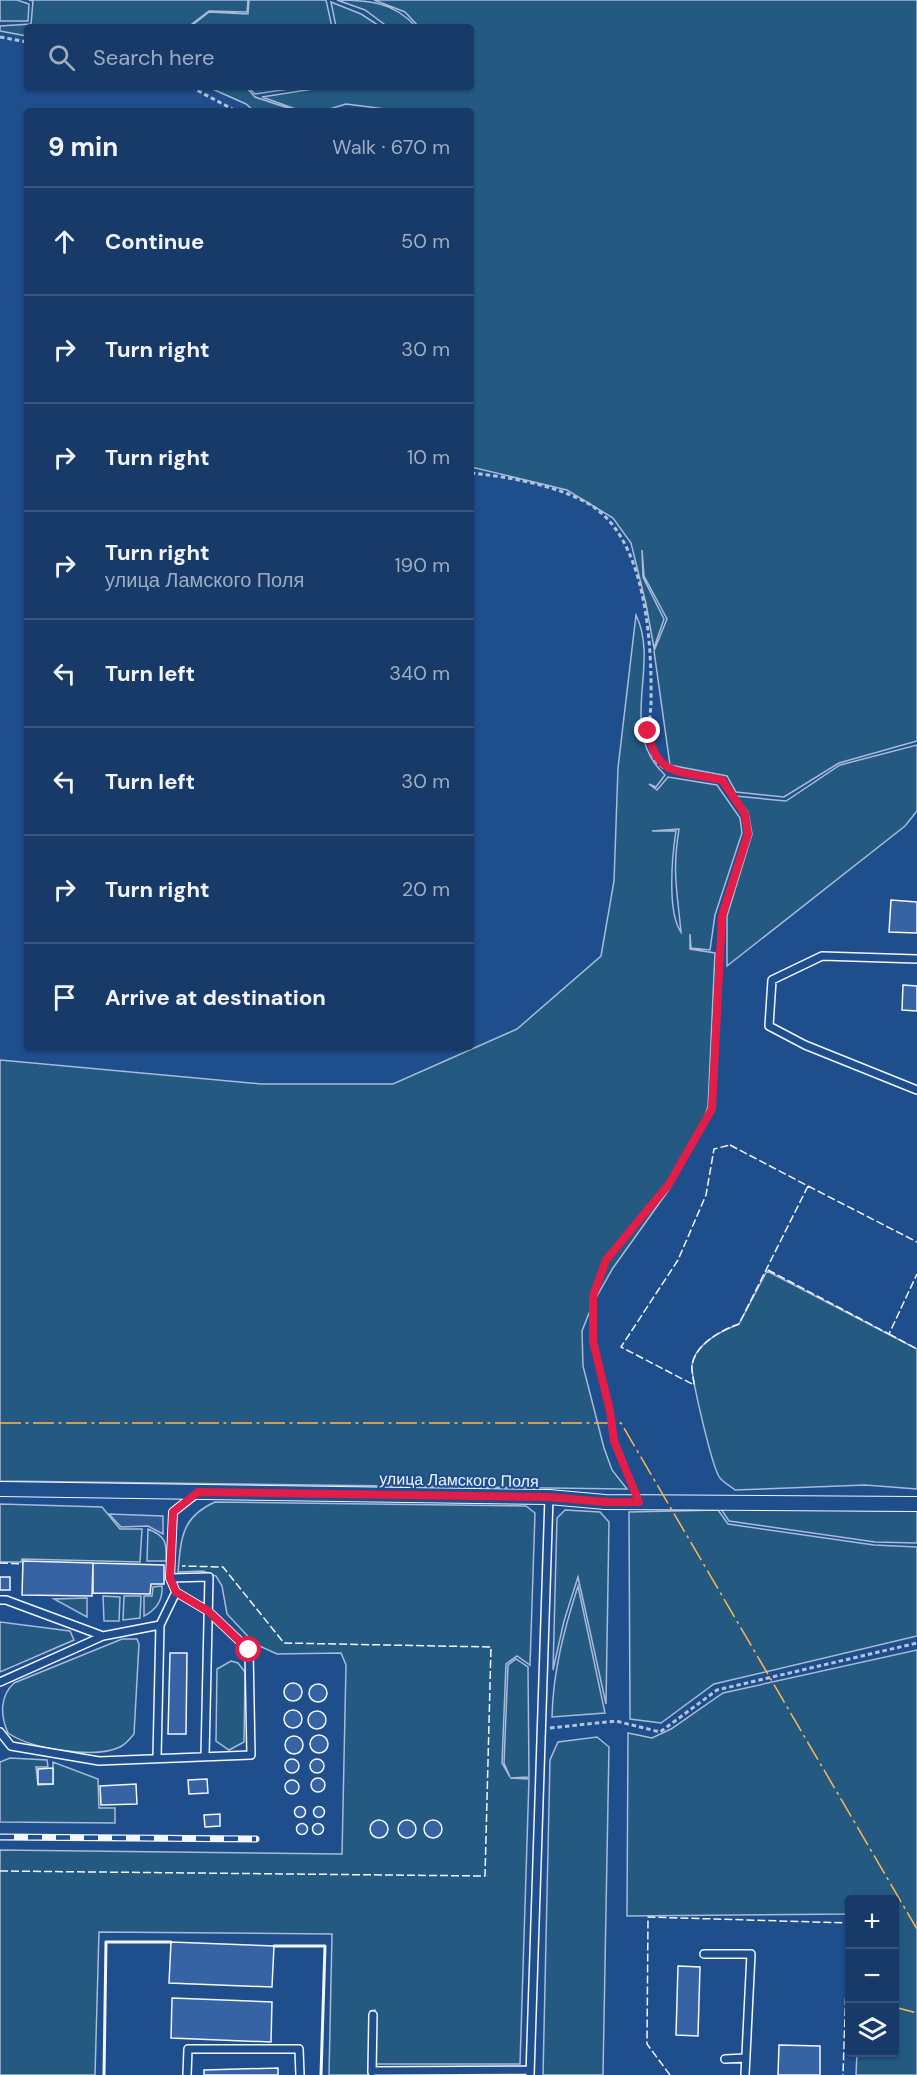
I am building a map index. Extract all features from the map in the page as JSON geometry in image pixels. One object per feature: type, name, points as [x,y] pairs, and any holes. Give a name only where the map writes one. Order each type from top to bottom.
[{"type":"street","name":"улица Ламского Поля","points":[[0,1489],[549,1497],[605,1502],[917,1504]]},
{"type":"lane","points":[[917,959],[822,956],[772,980],[769,1026],[805,1045],[917,1090]]},
{"type":"lane","points":[[0,1732],[11,1746],[47,1754],[99,1761],[251,1755],[249,1650],[208,1611],[176,1592],[170,1578],[173,1512],[198,1492]]},
{"type":"lane","points":[[373,2015],[372,2073],[530,2072],[549,1497]]},
{"type":"lane","points":[[170,1578],[209,1577],[205,1756]]},
{"type":"lane","points":[[157,1757],[160,1625],[176,1592]]},
{"type":"lane","points":[[0,1600],[6,1600],[103,1636]]},
{"type":"lane","points":[[0,1682],[103,1636],[160,1625]]},
{"type":"lane","points":[[704,1954],[751,1954],[745,2075]]},
{"type":"lane","points":[[187,2075],[188,2049],[299,2049],[300,2075]]},
{"type":"lane","points":[[725,2059],[746,2058]]},
{"type":"path","points":[[0,37],[24,41]]},
{"type":"path","points":[[197,90],[230,108]]},
{"type":"path","points":[[474,474],[562,493],[590,505],[609,520],[628,545],[644,605],[651,683],[648,731],[655,757],[664,768],[722,780],[745,814],[748,834],[722,916],[712,1109],[669,1184],[606,1260],[593,1296],[593,1341],[610,1411],[614,1441],[639,1502]]},
{"type":"path","points":[[542,1729],[616,1721],[660,1732],[717,1690],[917,1643]]},
{"type":"shaded area","points":[[0,0],[17,0],[29,4],[28,21],[0,21]]},
{"type":"shaded area","points":[[29,0],[248,0],[247,12],[209,11],[192,24],[31,24],[33,1]]},
{"type":"shaded area","points":[[249,0],[326,0],[331,24],[194,24],[209,12],[248,14]]},
{"type":"shaded area","points":[[337,0],[370,2],[390,7],[413,24],[384,24],[365,10]]},
{"type":"shaded area","points":[[374,0],[917,0],[917,741],[839,763],[784,797],[736,792],[727,776],[670,765],[654,651],[667,619],[644,576],[642,550],[643,577],[664,619],[654,648],[631,543],[613,518],[567,490],[474,468],[474,108],[377,108],[346,104],[333,108],[293,108],[262,97],[307,90],[474,90],[474,24],[416,24],[405,12]]},
{"type":"shaded area","points":[[331,2],[361,14],[376,24],[335,24]]},
{"type":"shaded area","points":[[24,24],[24,35],[0,31],[0,26]]},
{"type":"shaded area","points":[[215,90],[249,90],[255,97],[288,108],[251,108]]},
{"type":"shaded area","points":[[251,90],[282,90],[255,94]]},
{"type":"shaded area","points":[[636,615],[642,635],[644,655],[641,718],[643,738],[651,757],[665,775],[656,787],[649,784],[657,790],[668,777],[717,785],[740,818],[742,833],[715,915],[710,950],[691,948],[690,934],[690,949],[715,953],[708,1107],[693,1147],[668,1191],[613,1268],[593,1303],[582,1331],[583,1366],[604,1448],[612,1470],[627,1489],[0,1481],[0,1060],[261,1084],[393,1084],[517,1029],[601,956],[614,881],[618,768]],"holes":[[[679,829],[676,881],[681,932],[672,898],[676,831],[652,831]]]},
{"type":"shaded area","points":[[917,745],[917,811],[905,826],[727,966],[727,916],[752,834],[748,812],[735,796],[786,801],[840,765]]},
{"type":"shaded area","points":[[767,1271],[917,1349],[917,1489],[865,1485],[735,1490],[720,1478],[703,1423],[692,1365],[694,1357],[703,1345],[724,1330],[739,1324]]},
{"type":"shaded area","points":[[215,1502],[526,1506],[535,1513],[530,1665],[517,1656],[506,1664],[502,1763],[510,1777],[504,1763],[508,1665],[516,1659],[528,1667],[529,1777],[510,1778],[529,1779],[520,2064],[376,2064],[375,2010],[370,2011],[368,2075],[329,2075],[332,1934],[99,1932],[95,2075],[0,2075],[0,1850],[342,1854],[346,1665],[341,1653],[277,1654],[255,1644],[227,1614],[222,1586],[216,1576],[203,1571],[178,1572],[182,1539],[189,1522],[204,1508]]},
{"type":"shaded area","points":[[0,1504],[102,1507],[120,1529],[142,1529],[140,1562],[22,1559],[21,1562],[0,1562]]},
{"type":"shaded area","points":[[721,1509],[917,1511],[917,1543],[875,1542],[729,1521]]},
{"type":"shaded area","points":[[565,1510],[600,1512],[609,1522],[606,1704],[578,1577],[564,1621],[553,1670],[557,1518]]},
{"type":"shaded area","points":[[718,1510],[728,1524],[874,1545],[917,1547],[917,1636],[714,1684],[661,1723],[630,1719],[629,1512]]},
{"type":"shaded area","points":[[109,1514],[163,1516],[163,1534],[148,1526],[121,1527]]},
{"type":"shaded area","points":[[148,1529],[162,1537],[166,1549],[166,1561],[147,1561]]},
{"type":"shaded area","points":[[162,1586],[158,1604],[144,1616],[144,1596],[152,1596],[153,1587]]},
{"type":"shaded area","points":[[578,1586],[605,1713],[552,1717],[560,1651]]},
{"type":"shaded area","points":[[103,1596],[120,1597],[119,1621],[104,1621]]},
{"type":"shaded area","points":[[124,1596],[141,1596],[140,1618],[123,1620]]},
{"type":"shaded area","points":[[87,1598],[87,1617],[54,1599]]},
{"type":"shaded area","points":[[0,1622],[70,1631],[74,1640],[0,1672]]},
{"type":"shaded area","points":[[122,1639],[137,1639],[139,1644],[134,1734],[126,1743],[109,1751],[80,1752],[47,1748],[18,1739],[8,1733],[3,1706],[6,1694],[14,1683]]},
{"type":"shaded area","points":[[917,1650],[917,2075],[856,2075],[857,2057],[899,2057],[899,1895],[845,1895],[845,1914],[627,1916],[628,1733],[652,1738],[671,1729],[723,1693]]},
{"type":"shaded area","points":[[231,1661],[238,1663],[245,1672],[244,1742],[229,1750],[216,1741],[217,1669]]},
{"type":"shaded area","points":[[597,1737],[609,1747],[603,2075],[543,2075],[550,1760],[558,1742]]},
{"type":"shaded area","points":[[10,1758],[47,1760],[48,1767],[36,1767],[38,1785],[53,1784],[53,1762],[98,1779],[99,1808],[115,1808],[115,1823],[0,1822],[0,1762]]},
{"type":"building","points":[[891,900],[917,902],[917,933],[889,932]]},
{"type":"building","points":[[903,985],[917,986],[917,1011],[902,1010]]},
{"type":"building","points":[[23,1561],[93,1563],[92,1596],[22,1595]]},
{"type":"building","points":[[93,1563],[164,1565],[164,1584],[151,1584],[150,1594],[93,1593]]},
{"type":"building","points":[[0,1577],[10,1577],[10,1590],[0,1590]]},
{"type":"building","points":[[170,1653],[187,1653],[186,1734],[168,1734]]},
{"type":"building","points":[[289,1683],[297,1683],[302,1688],[300,1699],[289,1701],[284,1696],[284,1688]]},
{"type":"building","points":[[314,1684],[322,1684],[327,1689],[325,1700],[314,1702],[309,1697],[309,1689]]},
{"type":"building","points":[[289,1710],[297,1710],[302,1715],[300,1726],[289,1728],[284,1723],[284,1715]]},
{"type":"building","points":[[313,1711],[321,1711],[326,1716],[324,1727],[313,1729],[308,1724],[308,1716]]},
{"type":"building","points":[[315,1735],[323,1735],[328,1740],[326,1751],[315,1753],[310,1748],[310,1740]]},
{"type":"building","points":[[290,1736],[298,1736],[303,1741],[301,1752],[290,1754],[285,1749],[285,1741]]},
{"type":"building","points":[[292,1759],[297,1761],[299,1766],[297,1771],[292,1773],[287,1771],[285,1766],[287,1761]]},
{"type":"building","points":[[317,1759],[322,1761],[324,1766],[322,1771],[317,1773],[312,1771],[310,1766],[312,1761]]},
{"type":"building","points":[[53,1768],[53,1784],[38,1784],[38,1769]]},
{"type":"building","points":[[318,1778],[323,1780],[325,1785],[323,1790],[318,1792],[313,1790],[311,1785],[313,1780]]},
{"type":"building","points":[[207,1779],[208,1793],[189,1794],[188,1780]]},
{"type":"building","points":[[292,1780],[297,1782],[299,1787],[297,1792],[292,1794],[287,1792],[285,1787],[287,1782]]},
{"type":"building","points":[[136,1784],[137,1804],[101,1805],[100,1786]]},
{"type":"building","points":[[300,1807],[304,1808],[304,1816],[300,1817],[296,1816],[295,1812],[296,1808]]},
{"type":"building","points":[[319,1807],[323,1808],[323,1816],[319,1817],[315,1816],[314,1812],[315,1808]]},
{"type":"building","points":[[220,1814],[220,1826],[205,1827],[204,1815]]},
{"type":"building","points":[[375,1820],[383,1820],[388,1825],[386,1836],[375,1838],[370,1833],[370,1825]]},
{"type":"building","points":[[403,1820],[411,1820],[416,1825],[414,1836],[403,1838],[398,1833],[398,1825]]},
{"type":"building","points":[[429,1820],[437,1820],[442,1825],[440,1836],[429,1838],[424,1833],[424,1825]]},
{"type":"building","points":[[302,1824],[306,1825],[306,1833],[302,1834],[298,1833],[297,1829],[298,1825]]},
{"type":"building","points":[[318,1824],[322,1825],[322,1833],[318,1834],[314,1833],[313,1829],[314,1825]]},
{"type":"building","points":[[171,1942],[274,1946],[272,1987],[169,1983]]},
{"type":"building","points":[[678,1966],[700,1967],[698,2036],[676,2035]]},
{"type":"building","points":[[172,1998],[272,2002],[271,2042],[171,2038]]},
{"type":"building","points":[[779,2045],[820,2046],[820,2075],[778,2075]]},
{"type":"building","points":[[278,2068],[278,2075],[204,2075],[204,2070]]},
{"type":"railway","points":[[0,1837],[256,1839]]},
{"type":"fence","points":[[730,1145],[808,1186],[739,1324],[710,1339],[694,1357],[692,1367],[694,1385],[621,1347],[678,1260],[706,1195],[714,1149],[730,1145]]},
{"type":"fence","points":[[808,1186],[917,1242]]},
{"type":"fence","points":[[768,1270],[889,1334],[917,1274]]},
{"type":"fence","points":[[889,1334],[917,1349]]},
{"type":"fence","points":[[0,1563],[23,1564]]},
{"type":"fence","points":[[0,1871],[485,1876],[491,1647],[284,1643],[223,1567],[182,1566]]},
{"type":"fence","points":[[670,2075],[647,2044],[648,1917],[848,1923],[843,2075]]},
{"type":"wall","points":[[104,2075],[106,1942],[171,1942]]},
{"type":"wall","points":[[274,1946],[325,1946],[321,2075]]},
{"type":"power","points":[[0,1423],[621,1423],[917,1929]]},
{"type":"power","points":[[899,2008],[917,2013]]},
{"type":"route","points":[[249,1650],[208,1611],[176,1592],[170,1578],[173,1512],[198,1492],[549,1497],[605,1502],[639,1502],[621,1463],[614,1441],[610,1411],[593,1341],[593,1296],[606,1260],[669,1184],[712,1109],[722,916],[748,834],[745,814],[732,798],[722,780],[664,768],[655,757],[648,731]]}]
